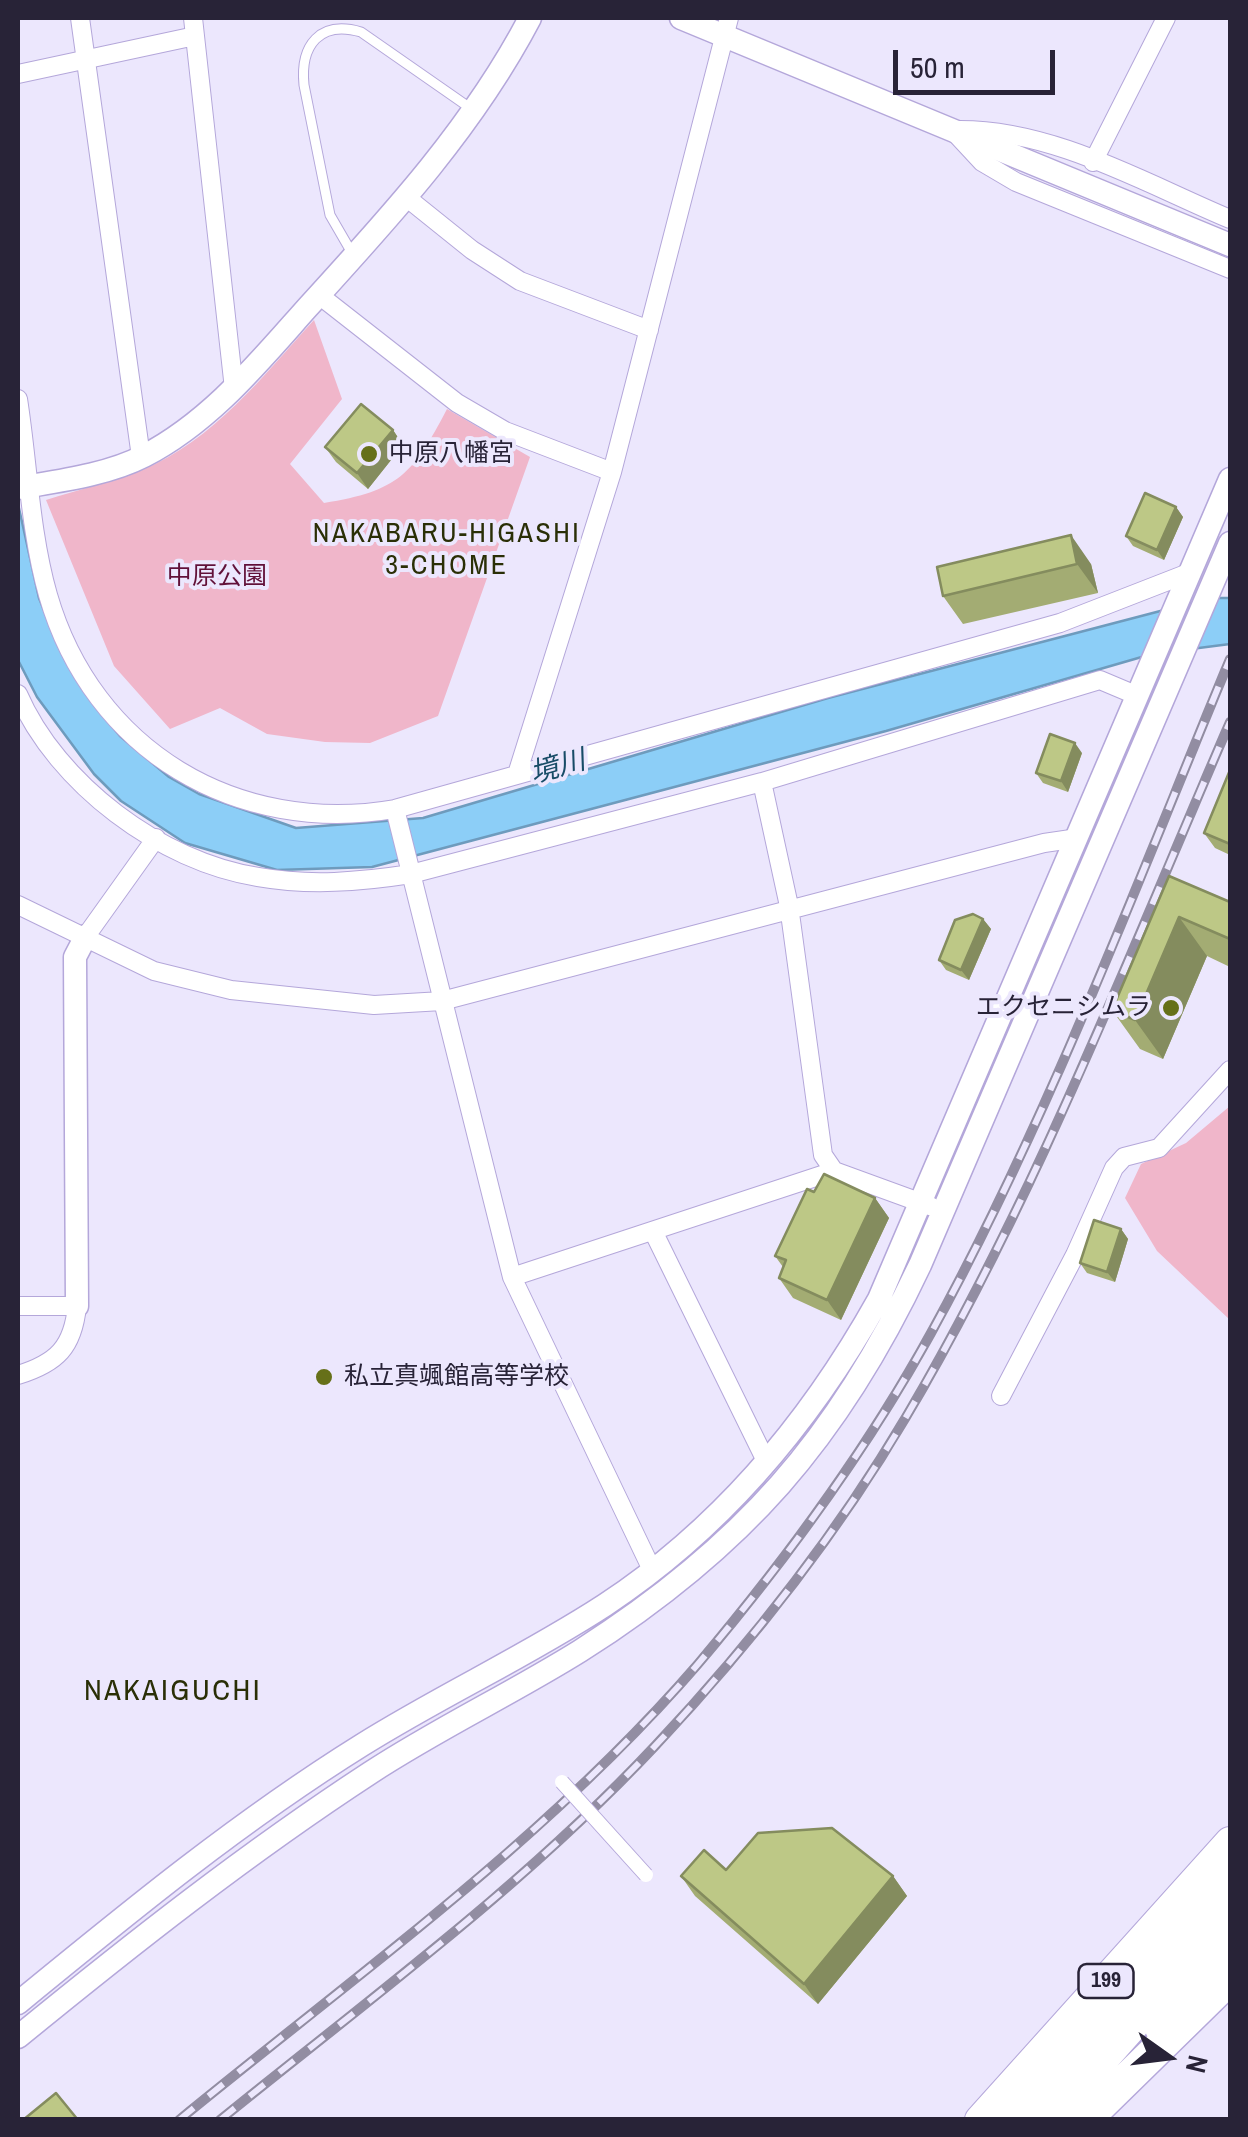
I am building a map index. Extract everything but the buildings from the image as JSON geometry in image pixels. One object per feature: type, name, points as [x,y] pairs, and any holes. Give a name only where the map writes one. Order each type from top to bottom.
[{"type":"highway","name":"199","points":[[980,2120],[1230,1842]]},
{"type":"highway","points":[[1012,2120],[1230,1875]]},
{"type":"highway","points":[[1048,2120],[1230,1915]]},
{"type":"highway","points":[[1082,2120],[1230,1948]]},
{"type":"highway","points":[[1082,2120],[1230,1978]]},
{"type":"street","points":[[80,18],[142,458]]},
{"type":"street","points":[[24,486],[142,458],[193,425],[234,389],[406,198],[476,112],[530,18]]},
{"type":"street","points":[[680,18],[727,27],[952,130],[1230,245]]},
{"type":"street","points":[[1093,162],[1166,18]]},
{"type":"street","points":[[18,74],[85,60],[194,27],[234,389]]},
{"type":"street","points":[[518,771],[612,472],[727,27]]},
{"type":"street","points":[[952,130],[1002,130],[1093,162],[1230,219]]},
{"type":"street","points":[[952,130],[982,162],[1016,182],[1230,269]]},
{"type":"street","points":[[406,198],[472,250],[520,281],[649,330]]},
{"type":"street","points":[[319,295],[456,402],[505,431],[612,472]]},
{"type":"street","points":[[18,399],[24,486],[48,595],[68,646],[95,695],[130,734],[172,769],[274,810],[320,816],[396,812],[518,771],[1060,623],[1191,572]]},
{"type":"street","points":[[18,2037],[195,1894],[284,1830],[374,1770],[578,1652],[664,1594],[723,1544],[818,1444],[863,1377],[899,1310],[932,1206],[1078,838],[1230,479]]},
{"type":"street","points":[[18,2003],[177,1873],[266,1808],[364,1744],[558,1634],[652,1572],[715,1518],[767,1463],[842,1366],[932,1206],[1230,543]]},
{"type":"street","points":[[18,694],[49,749],[120,816],[156,838],[201,860],[254,877],[351,883],[762,782],[1100,680],[1138,696]]},
{"type":"street","points":[[762,782],[789,906],[824,1155],[834,1171],[932,1206]]},
{"type":"street","points":[[396,812],[512,1277],[652,1572]]},
{"type":"street","points":[[18,1376],[54,1360],[69,1346],[77,1306],[75,957],[156,838]]},
{"type":"street","points":[[18,905],[154,971],[231,990],[374,1005],[442,1001],[789,906],[1044,842],[1078,838]]},
{"type":"street","points":[[1001,1396],[1076,1255],[1114,1168],[1124,1157],[1154,1152],[1230,1070]]},
{"type":"street","points":[[512,1277],[834,1171]]},
{"type":"street","points":[[654,1232],[767,1463]]},
{"type":"street","points":[[18,1306],[77,1306]]},
{"type":"street","points":[[562,1782],[646,1875]]},
{"type":"lane","points":[[354,257],[330,214],[304,85],[302,63],[308,45],[324,30],[342,26],[361,32],[476,112]]},
{"type":"green space","name":"中原公園","points":[[314,320],[342,399],[290,464],[324,503],[370,492],[401,476],[424,449],[447,409],[530,457],[438,716],[370,743],[267,734],[220,708],[170,729],[114,666],[46,500],[142,470],[192,442],[236,405]]},
{"type":"green space","points":[[1230,1106],[1230,1320],[1157,1251],[1125,1198],[1141,1164],[1186,1143]]},
{"type":"water","points":[[18,504],[39,598],[57,642],[89,698],[120,736],[169,777],[199,794],[296,828],[423,818],[828,698],[1210,598],[1230,598],[1230,644],[1152,654],[886,731],[372,867],[277,870],[185,843],[121,801],[94,774],[37,697],[18,660]]},
{"type":"railway","points":[[179,2120],[449,1903],[579,1788],[698,1664],[823,1504],[906,1377],[1014,1169],[1090,1000],[1230,659]]},
{"type":"railway","points":[[220,2120],[499,1894],[605,1797],[724,1669],[821,1546],[906,1417],[997,1248],[1079,1074],[1230,722]]},
{"type":"place","name":"中原八幡宮","points":[[369,454]]},
{"type":"place","name":"エクセニシムラ","points":[[1171,1008]]},
{"type":"place","name":"私立真颯館高等学校","points":[[324,1377]]},
{"type":"district","name":"NAKABARU-HIGASHI 3-CHOME","points":[[447,550]]},
{"type":"district","name":"NAKAIGUCHI","points":[[173,1692]]},
{"type":"water label","name":"境川","points":[[558,768]]}]
